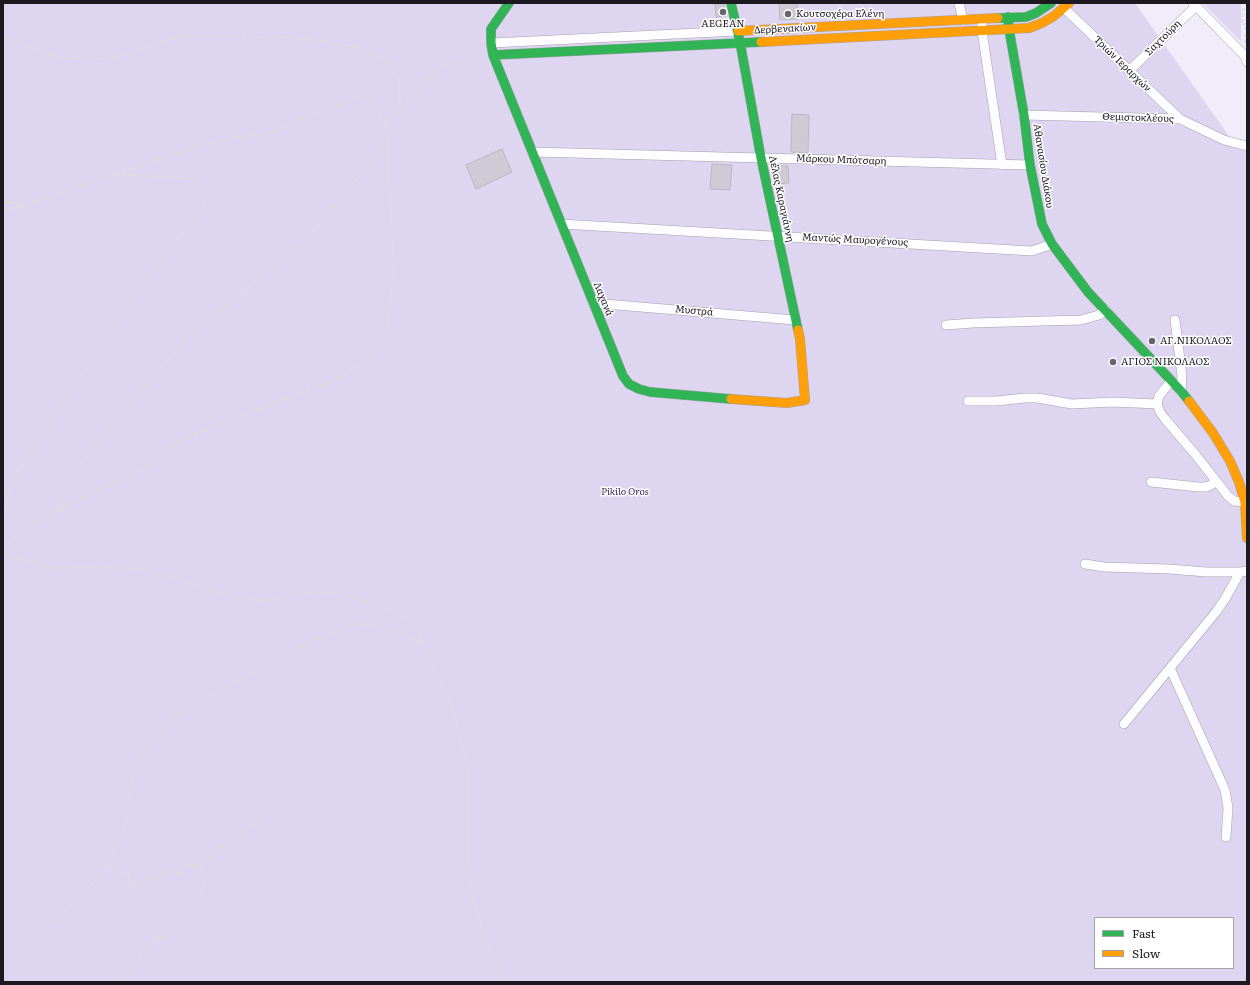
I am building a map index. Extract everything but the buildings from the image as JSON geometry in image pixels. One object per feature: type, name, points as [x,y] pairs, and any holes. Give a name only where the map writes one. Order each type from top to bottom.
[{"type":"street","name":"Λαχανά","points":[[509,3],[491,29],[493,54],[623,376],[629,384],[650,392],[787,403],[805,400]]},
{"type":"street","name":"Λέλας Καραγιάννη","points":[[731,3],[738,31],[777,236],[800,339],[805,400]]},
{"type":"street","points":[[959,3],[963,20]]},
{"type":"street","name":"Δερβενακίων","points":[[491,43],[1026,16],[1036,13],[1051,3]]},
{"type":"street","points":[[1194,4],[1244,56],[1247,62]]},
{"type":"street","name":"Σαχτούρη","points":[[1129,71],[1194,4]]},
{"type":"street","name":"Δερβενακίων","points":[[493,54],[1029,28],[1042,24],[1066,6]]},
{"type":"street","name":"Τριών Ιεραρχών","points":[[1066,6],[1129,71],[1180,119]]},
{"type":"street","name":"Αθανασίου Διάκου","points":[[1008,17],[1024,115],[1030,166],[1042,224],[1052,244],[1088,292],[1181,391],[1213,433],[1230,461],[1246,499],[1247,538]]},
{"type":"street","points":[[982,19],[982,31],[1002,165]]},
{"type":"street","name":"Θεμιστοκλέους","points":[[1024,115],[1180,119],[1224,140],[1247,146]]},
{"type":"street","name":"Μάρκου Μπότσαρη","points":[[532,152],[1030,166]]},
{"type":"street","name":"Μαντώς Μαυρογένους","points":[[561,224],[1032,251],[1052,244]]},
{"type":"street","name":"Μυστρά","points":[[593,303],[796,320]]},
{"type":"street","points":[[946,325],[1081,320],[1095,316],[1106,310]]},
{"type":"street","points":[[1175,320],[1182,376],[1181,391]]},
{"type":"street","points":[[1171,381],[1159,396],[1157,404],[1160,412],[1228,496],[1234,501],[1246,499]]},
{"type":"street","points":[[968,401],[996,401],[1037,398],[1072,404],[1113,402],[1157,404]]},
{"type":"street","points":[[1151,482],[1206,487],[1216,481]]},
{"type":"street","points":[[1085,564],[1104,567],[1206,572],[1243,571]]},
{"type":"street","points":[[1124,724],[1226,599],[1243,571]]},
{"type":"street","points":[[1170,668],[1226,790],[1228,808],[1226,837]]},
{"type":"path","points":[[1245,44],[1246,24],[1242,24],[1242,16],[1243,9],[1247,9]]},
{"type":"path","points":[[3,37],[38,51],[63,58],[108,59],[182,36],[294,37],[358,47],[389,62],[398,80],[400,109]]},
{"type":"path","points":[[386,124],[442,64],[462,63]]},
{"type":"path","points":[[3,212],[210,142],[272,132],[366,94],[386,124],[394,266],[387,330],[368,360],[332,381],[182,438],[149,466],[54,512],[3,546]]},
{"type":"path","points":[[54,512],[86,455],[194,331],[304,243],[387,142]]},
{"type":"path","points":[[3,523],[11,483],[138,288],[203,210],[206,191],[193,179],[116,174]]},
{"type":"path","points":[[3,202],[24,205]]},
{"type":"path","points":[[3,555],[57,568],[97,566],[145,570],[232,596],[264,601],[309,593],[346,594],[383,607],[412,621],[453,708],[469,774],[468,836],[470,884],[484,937],[503,982]]},
{"type":"path","points":[[51,922],[79,898],[106,869],[126,826],[132,778],[155,736],[185,709],[322,637],[355,624],[386,627],[422,642]]},
{"type":"path","points":[[200,869],[204,861],[215,855],[220,846],[230,846],[243,836],[247,828],[256,823],[260,817],[263,818]]},
{"type":"path","points":[[108,864],[122,875],[128,873],[132,887],[152,876],[160,878],[170,868],[180,875],[183,866],[192,864],[200,869],[204,881],[200,898],[192,910],[170,927],[165,938],[156,938],[140,954],[142,964],[130,972],[123,982]]},
{"type":"green space","name":"Pikilo Oros","points":[[3,3],[1135,3],[1238,149],[1247,151],[1247,982],[3,982]]},
{"type":"green space","points":[[1203,3],[1241,3],[1241,42]]},
{"type":"traffic: fast","points":[[509,3],[491,29],[493,55],[623,376],[629,384],[650,392],[731,399]]},
{"type":"traffic: fast","points":[[731,3],[740,42],[761,158],[798,330]]},
{"type":"traffic: fast","points":[[998,18],[1026,17],[1036,13],[1051,3]]},
{"type":"traffic: fast","points":[[1008,17],[1024,115],[1030,165],[1042,224],[1052,244],[1088,292],[1189,401]]},
{"type":"traffic: fast","points":[[493,55],[761,42]]},
{"type":"traffic: slow","points":[[761,42],[1029,28],[1054,16],[1069,3]]},
{"type":"traffic: slow","points":[[738,31],[998,18]]},
{"type":"traffic: slow","points":[[731,399],[787,403],[805,400],[798,330]]},
{"type":"traffic: slow","points":[[1189,401],[1213,433],[1230,461],[1239,482],[1245,502],[1247,538]]},
{"type":"place","name":"AEGEAN","points":[[723,12]]},
{"type":"place","name":"Κουτσοχέρα Ελένη","points":[[788,14]]},
{"type":"place","name":"ΑΓ.ΝΙΚΟΛΑΟΣ","points":[[1152,341]]},
{"type":"place","name":"ΑΓΙΟΣ ΝΙΚΟΛΑΟΣ","points":[[1113,362]]}]
